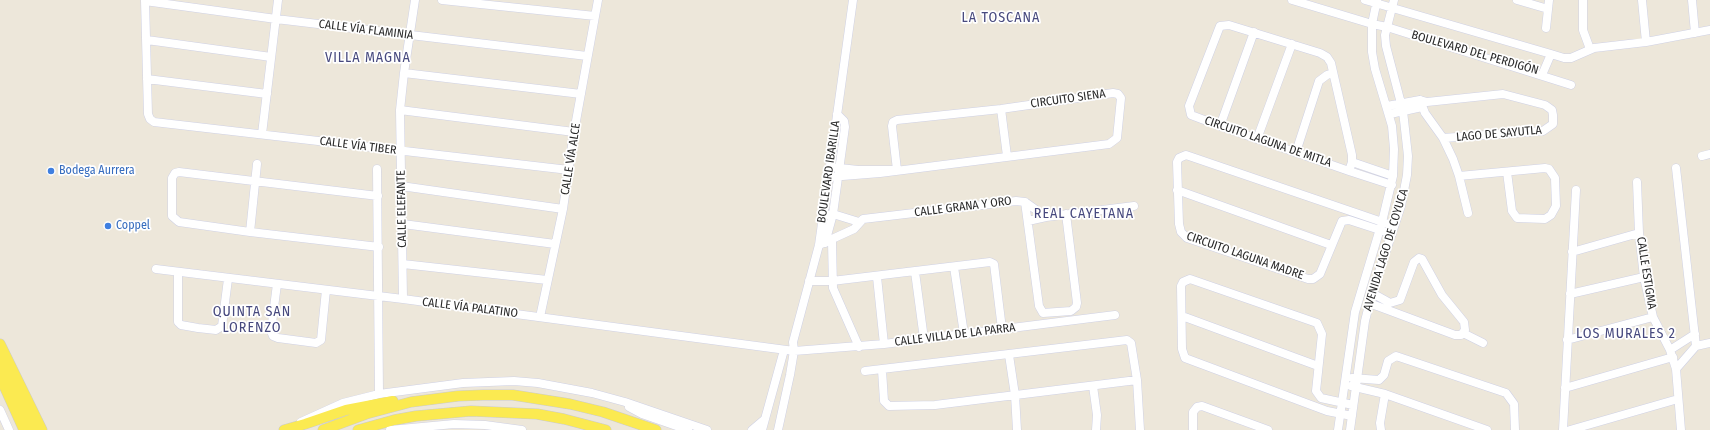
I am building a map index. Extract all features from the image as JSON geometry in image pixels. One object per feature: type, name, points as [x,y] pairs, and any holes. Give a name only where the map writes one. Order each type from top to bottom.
[{"type":"main road","points":[[0,344],[42,430]]},
{"type":"main road","points":[[0,360],[33,430]]},
{"type":"main road","points":[[0,377],[24,430]]},
{"type":"main road","points":[[284,430],[361,406],[458,396],[514,395],[570,404],[603,412],[652,429]]},
{"type":"main road","points":[[323,430],[366,414],[411,402]]},
{"type":"main road","points":[[358,430],[394,420],[416,416],[471,411],[537,414],[564,419],[606,430]]},
{"type":"street","points":[[145,0],[148,78],[267,94]]},
{"type":"street","name":"CALLE VÍA FLAMINIA","points":[[145,0],[276,19],[587,56]]},
{"type":"street","points":[[262,134],[278,0]]},
{"type":"street","name":"CALLE ELEFANTE","points":[[403,299],[400,110],[409,35],[415,0]]},
{"type":"street","points":[[442,0],[595,16]]},
{"type":"street","name":"CALLE VÍA ALCE","points":[[540,317],[563,209],[574,132],[598,0]]},
{"type":"street","name":"BOULEVARD IBARILLA","points":[[779,428],[794,351],[793,342],[809,281],[825,243],[824,215],[853,0]]},
{"type":"street","name":"BOULEVARD DEL PERDIGÓN","points":[[1292,0],[1372,24],[1387,27],[1542,76],[1551,54],[1392,4],[1365,0]]},
{"type":"street","points":[[1517,0],[1548,9]]},
{"type":"street","points":[[1546,28],[1549,0]]},
{"type":"street","points":[[1583,0],[1583,30],[1590,49]]},
{"type":"street","points":[[1642,0],[1646,42]]},
{"type":"street","points":[[1692,0],[1695,33]]},
{"type":"street","name":"AVENIDA LAGO DE COYUCA","points":[[1338,430],[1355,312],[1392,185],[1393,176],[1394,149],[1389,110],[1374,63],[1371,38],[1376,2]]},
{"type":"street","name":"AVENIDA LAGO DE COYUCA","points":[[1350,430],[1361,339],[1369,303],[1404,194],[1407,175],[1408,156],[1402,107],[1386,46],[1387,27],[1392,4]]},
{"type":"street","name":"CIRCUITO LAGUNA DE MITLA","points":[[1350,171],[1352,162],[1329,60],[1324,55],[1229,24],[1220,26],[1190,106],[1190,112],[1193,116],[1257,139],[1350,171],[1392,185]]},
{"type":"street","points":[[1551,54],[1564,58],[1571,58],[1579,56],[1590,49],[1646,42],[1710,30]]},
{"type":"street","points":[[1220,126],[1254,32]]},
{"type":"street","points":[[147,40],[271,57]]},
{"type":"street","points":[[1257,139],[1292,44]]},
{"type":"street","points":[[404,73],[581,94]]},
{"type":"street","points":[[1296,152],[1319,81],[1327,75],[1333,73]]},
{"type":"street","points":[[1542,76],[1571,85]]},
{"type":"street","name":"CALLE VÍA TIBER","points":[[148,78],[149,117],[154,122],[569,170]]},
{"type":"street","name":"CIRCUITO SIENA","points":[[830,177],[897,170],[1113,142],[1118,135],[1121,98],[1118,94],[1113,93],[1001,109],[895,121],[892,126],[897,170]]},
{"type":"street","name":"LAGO DE SAYUTLA","points":[[1423,103],[1503,94],[1545,105],[1552,110],[1553,124],[1543,131],[1443,138]]},
{"type":"street","points":[[1389,110],[1423,103],[1443,138],[1459,176],[1468,213]]},
{"type":"street","points":[[1001,109],[1007,156]]},
{"type":"street","points":[[400,110],[574,132]]},
{"type":"street","points":[[837,114],[845,123],[841,167],[833,214],[825,243],[832,281],[838,300],[859,347]]},
{"type":"street","name":"CIRCUITO LAGUNA MADRE","points":[[1392,234],[1380,226],[1186,155],[1179,158],[1177,162],[1177,190],[1181,232],[1187,238],[1308,279],[1313,279],[1320,274],[1340,224],[1345,220],[1380,226],[1394,226]]},
{"type":"street","points":[[1352,162],[1393,176]]},
{"type":"street","points":[[250,232],[257,164]]},
{"type":"street","name":"CIRCUITO SIENA","points":[[831,167],[858,170],[897,170]]},
{"type":"street","points":[[1676,168],[1696,334],[1696,346]]},
{"type":"street","points":[[377,169],[379,247],[379,394]]},
{"type":"street","points":[[1459,176],[1507,172],[1549,169],[1555,178],[1556,206],[1551,215],[1545,219],[1517,218],[1512,210],[1507,172]]},
{"type":"street","points":[[378,196],[177,172],[172,178],[172,212],[174,219],[179,222],[379,247]]},
{"type":"street","name":"CALLE ESTIGMA","points":[[1637,182],[1639,233],[1644,277],[1653,317],[1671,354],[1676,369],[1681,430]]},
{"type":"street","points":[[401,186],[563,209]]},
{"type":"street","points":[[1177,190],[1331,245]]},
{"type":"street","points":[[1563,430],[1576,190]]},
{"type":"street","name":"CALLE GRANA Y ORO","points":[[825,243],[854,229],[863,219],[1008,202],[1025,202],[1046,217]]},
{"type":"street","points":[[1025,202],[1040,310],[1047,314],[1071,311],[1078,303],[1066,214]]},
{"type":"street","points":[[1028,221],[1066,214],[1134,206]]},
{"type":"street","points":[[824,215],[833,214],[860,222]]},
{"type":"street","points":[[403,224],[555,244]]},
{"type":"street","points":[[1572,252],[1639,233]]},
{"type":"street","points":[[1372,293],[1390,303],[1400,300],[1403,297],[1414,262],[1419,258],[1422,259],[1442,295],[1464,322],[1464,333]]},
{"type":"street","points":[[809,281],[832,281],[877,277],[990,262],[994,264],[1002,329]]},
{"type":"street","points":[[403,264],[547,280]]},
{"type":"street","points":[[954,267],[964,334]]},
{"type":"street","name":"CALLE VÍA PALATINO","points":[[156,269],[403,299],[794,351]]},
{"type":"street","points":[[178,272],[178,322],[181,326],[216,330],[222,326],[228,278]]},
{"type":"street","points":[[915,272],[924,340]]},
{"type":"street","points":[[877,277],[884,344]]},
{"type":"street","points":[[1570,294],[1644,277]]},
{"type":"street","points":[[1352,416],[1340,414],[1189,361],[1185,358],[1182,349],[1181,286],[1183,282],[1190,279],[1315,321],[1320,326],[1322,334],[1316,391],[1321,398],[1353,405]]},
{"type":"street","points":[[277,284],[271,331],[273,336],[316,343],[321,340],[326,290]]},
{"type":"street","points":[[1369,303],[1455,335],[1464,333],[1483,343]]},
{"type":"street","name":"CALLE VILLA DE LA PARRA","points":[[794,351],[859,347],[924,340],[1114,315]]},
{"type":"street","points":[[1182,316],[1318,366]]},
{"type":"street","points":[[1567,340],[1653,317]]},
{"type":"street","points":[[1565,388],[1671,354],[1696,334]]},
{"type":"street","points":[[865,371],[1127,340],[1131,343],[1137,380],[1140,430]]},
{"type":"street","points":[[762,430],[784,350],[793,342]]},
{"type":"street","points":[[1676,369],[1696,346],[1710,343]]},
{"type":"street","points":[[1009,355],[1016,395],[1017,430]]},
{"type":"street","points":[[1344,381],[1356,379],[1372,381],[1381,379],[1384,375],[1388,361],[1396,356],[1506,393],[1514,404],[1515,430]]},
{"type":"street","points":[[882,370],[884,401],[889,406],[935,405],[1137,380]]},
{"type":"street","points":[[284,430],[343,403],[379,394],[463,383],[514,381],[563,387],[625,402],[707,430]]},
{"type":"street","points":[[1344,381],[1355,387],[1385,394],[1487,430]]},
{"type":"street","points":[[1093,386],[1097,415],[1096,430]]},
{"type":"street","points":[[1303,401],[1316,391]]},
{"type":"street","points":[[1381,430],[1380,423],[1385,394]]},
{"type":"street","points":[[1570,430],[1678,399]]},
{"type":"street","points":[[625,402],[628,407],[642,414],[688,430]]},
{"type":"street","points":[[1193,430],[1194,410],[1202,406],[1268,430]]},
{"type":"street","points":[[0,410],[9,430]]},
{"type":"street","points":[[752,430],[765,418]]},
{"type":"street","points":[[390,430],[454,424],[491,426],[522,430]]},
{"type":"place","name":"Bodega Aurrera","points":[[51,171]]},
{"type":"place","name":"Coppel","points":[[108,226]]},
{"type":"district","name":"LA TOSCANA","points":[[1001,18]]},
{"type":"district","name":"VILLA MAGNA","points":[[368,58]]},
{"type":"district","name":"REAL CAYETANA","points":[[1084,214]]},
{"type":"district","name":"QUINTA SAN LORENZO","points":[[252,320]]},
{"type":"district","name":"LOS MURALES 2","points":[[1626,334]]}]
